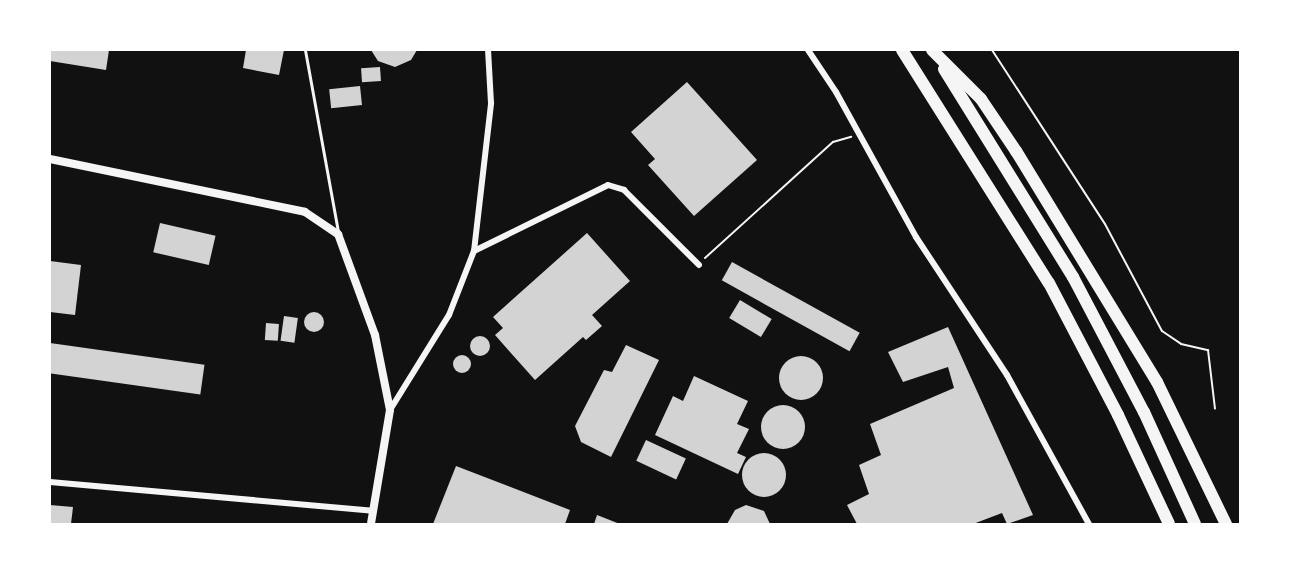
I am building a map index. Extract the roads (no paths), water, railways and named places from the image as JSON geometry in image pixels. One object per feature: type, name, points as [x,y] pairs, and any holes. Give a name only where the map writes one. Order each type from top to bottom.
[{"type":"highway","points":[[902,50],[1049,283],[1118,415],[1169,525]]},
{"type":"highway","points":[[932,50],[1073,277],[1144,412],[1195,525]]},
{"type":"highway","points":[[932,50],[981,99],[1016,152],[1157,382],[1226,525]]},
{"type":"street","points":[[390,410],[449,315],[474,251],[491,103],[488,50]]},
{"type":"street","points":[[808,50],[860,135],[916,237],[1007,375],[1089,525]]},
{"type":"street","points":[[50,159],[305,212],[338,234],[375,335],[390,410],[371,525]]},
{"type":"street","points":[[474,251],[608,185],[624,190],[699,265]]},
{"type":"street","points":[[50,482],[373,511]]},
{"type":"lane","points":[[305,50],[338,234]]}]
